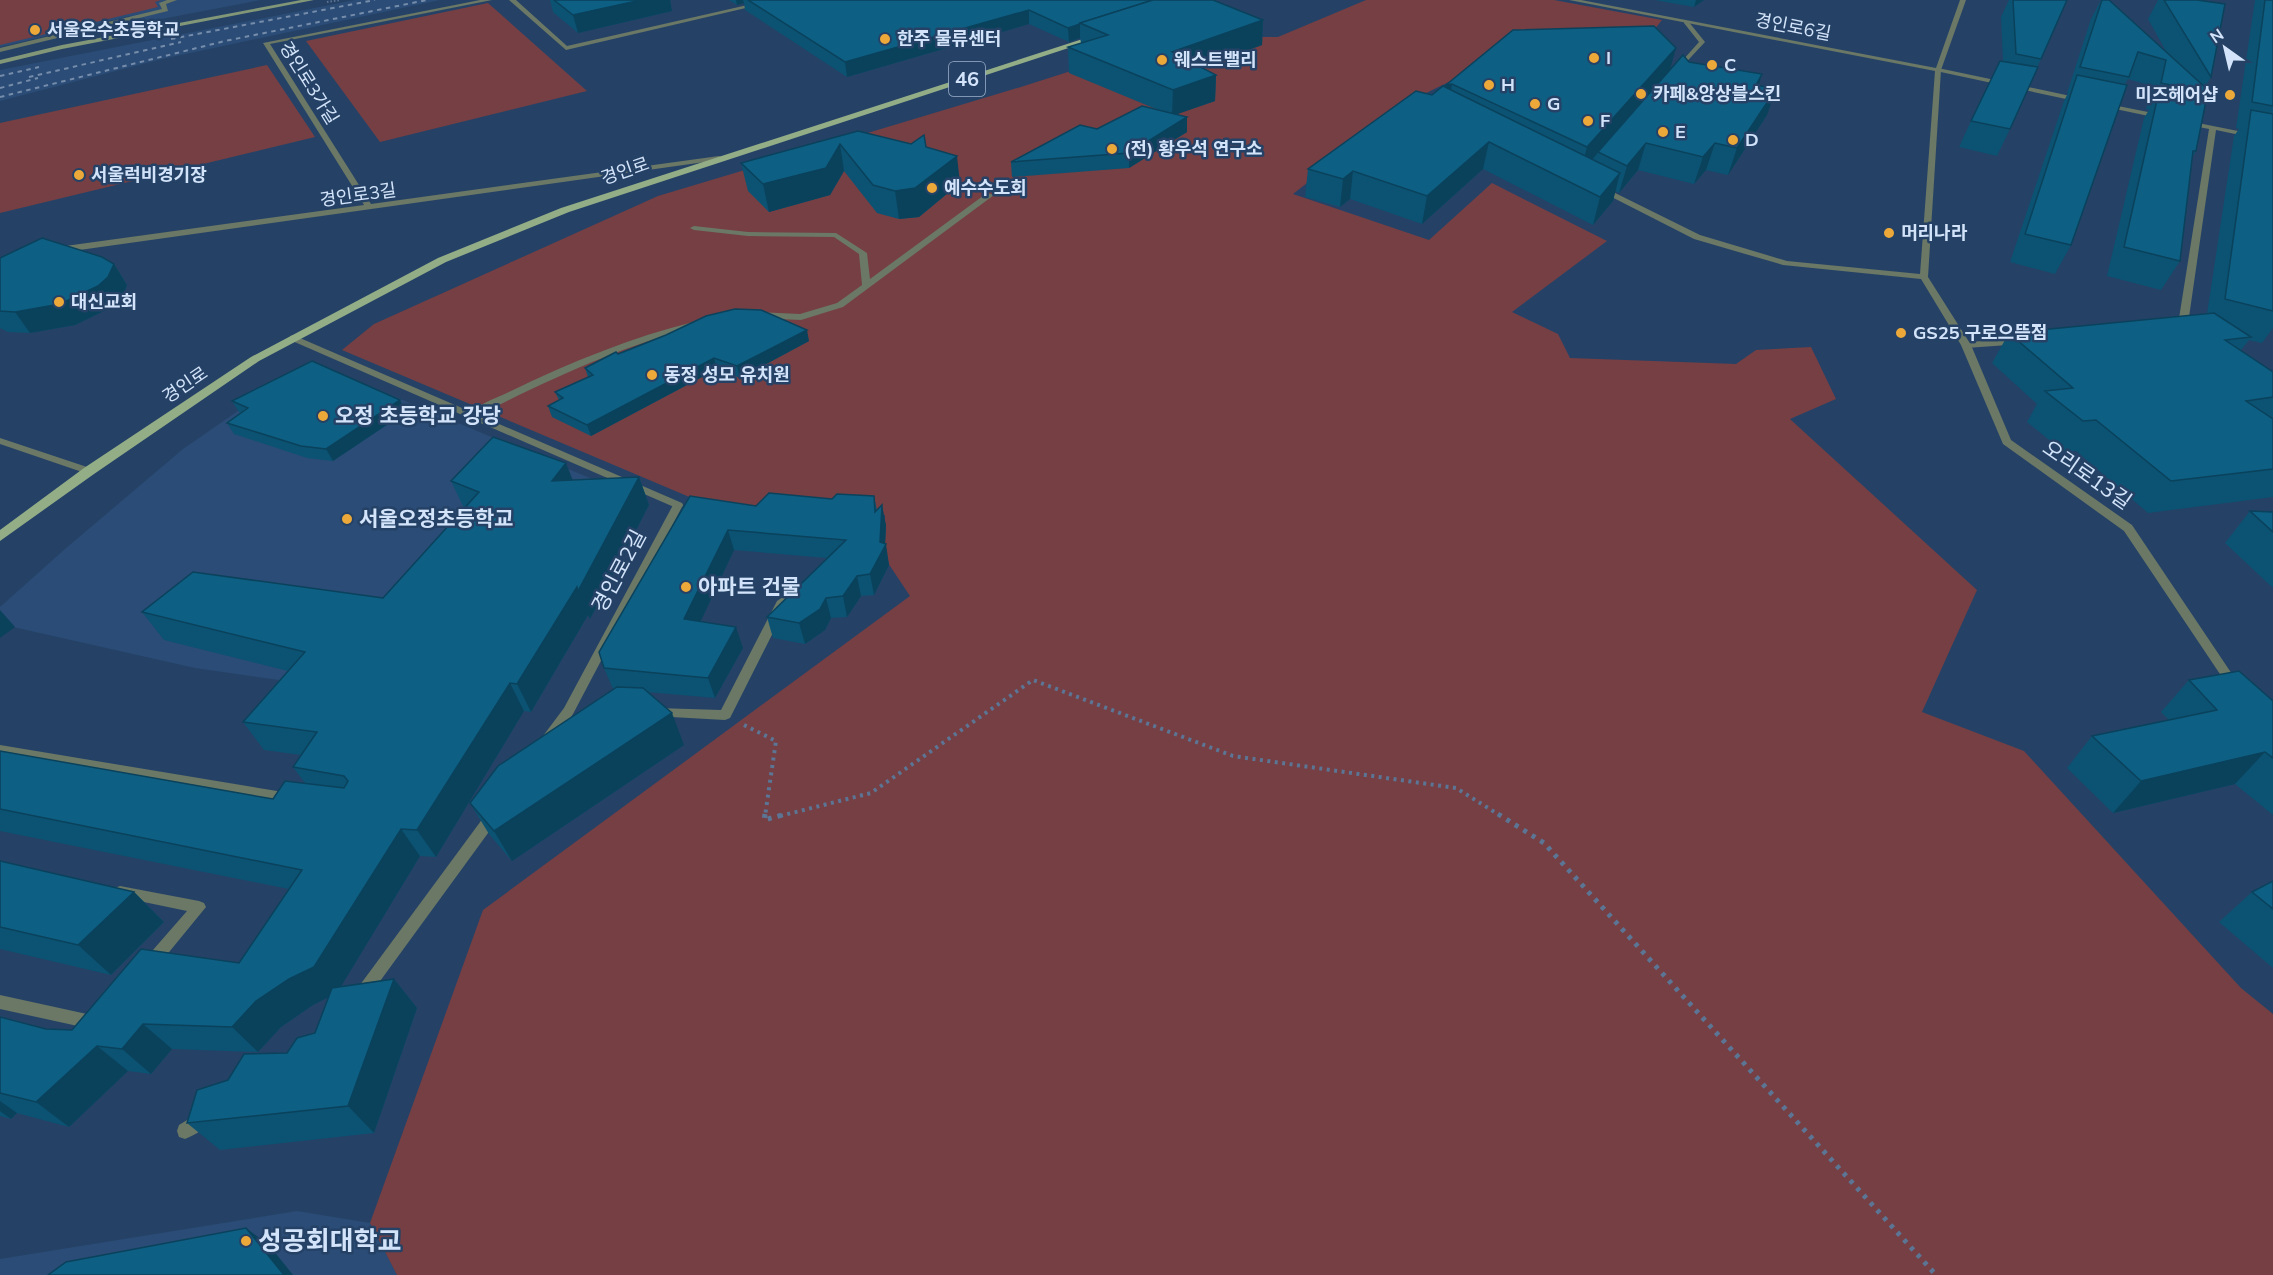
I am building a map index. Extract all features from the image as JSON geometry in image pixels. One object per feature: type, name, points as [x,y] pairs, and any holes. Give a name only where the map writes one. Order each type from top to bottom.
[{"type":"main road","name":"경인로","points":[[0,537],[89,471],[255,359],[442,261],[565,210],[719,158],[1103,36]]},
{"type":"street","points":[[0,50],[166,10],[162,3],[174,0]]},
{"type":"street","points":[[0,62],[73,45],[311,0]]},
{"type":"street","name":"경인로3가길","points":[[370,208],[266,43],[489,0]]},
{"type":"street","points":[[512,0],[566,48],[777,0]]},
{"type":"street","name":"경인로6길","points":[[1572,0],[1938,70],[2085,101]]},
{"type":"street","points":[[1592,185],[1697,237],[1786,263],[1924,277],[1938,70],[1963,0]]},
{"type":"street","points":[[1670,79],[1702,42],[1686,22]]},
{"type":"street","points":[[2096,103],[2172,119]]},
{"type":"street","points":[[2182,121],[2273,140]]},
{"type":"street","points":[[2169,334],[2181,333],[2213,128]]},
{"type":"street","name":"경인로3길","points":[[46,251],[719,158]]},
{"type":"street","points":[[748,315],[801,317],[840,304],[990,195]]},
{"type":"street","points":[[694,228],[748,234],[836,235],[863,253],[866,284]]},
{"type":"street","name":"오리로13길","points":[[1924,277],[1966,345],[2007,442],[2128,528],[2236,690],[2243,696]]},
{"type":"street","points":[[471,415],[547,377],[637,339],[706,322]]},
{"type":"street","name":"경인로2길","points":[[293,338],[678,505],[575,711],[542,749]]},
{"type":"street","points":[[1966,345],[2026,342]]},
{"type":"street","points":[[0,441],[89,471]]},
{"type":"street","points":[[641,713],[725,715],[783,601]]},
{"type":"street","points":[[0,750],[301,800]]},
{"type":"street","points":[[354,1004],[500,806]]},
{"type":"street","points":[[105,889],[199,907],[137,979]]},
{"type":"street","points":[[0,1002],[99,1024],[107,1015]]},
{"type":"street","points":[[185,1131],[214,1110]]},
{"type":"path","points":[[725,715],[776,741],[764,820],[871,793],[1033,680],[1233,756],[1456,788],[1544,843],[1936,1275]]},
{"type":"shaded area","name":"서울온수초등학교","points":[[0,0],[261,0],[46,41],[133,20],[130,16],[0,47]]},
{"type":"shaded area","name":"서울온수초등학교","points":[[0,0],[161,0],[155,2],[158,7],[0,45]]},
{"type":"shaded area","points":[[355,0],[440,0],[162,59],[0,101],[0,70]]},
{"type":"shaded area","points":[[1366,0],[1554,0],[1662,20],[1641,46],[1506,54],[1416,98],[1293,194],[1429,240],[1492,183],[1607,241],[1512,312],[1558,334],[1570,358],[1736,364],[1756,350],[1811,347],[1836,399],[1790,419],[1977,590],[1922,712],[2024,751],[2241,988],[2273,1014],[2273,1275],[397,1275],[370,1223],[483,910],[910,596],[884,557],[885,515],[853,510],[706,504],[342,350],[374,324],[658,196],[1024,86],[1218,24],[1255,37],[1278,37]]},
{"type":"shaded area","points":[[488,3],[587,91],[380,142],[306,41]]},
{"type":"shaded area","name":"서울럭비경기장","points":[[267,65],[315,137],[0,213],[0,123]]},
{"type":"shaded area","name":"서울오정초등학교","points":[[310,361],[616,489],[462,706],[195,668],[0,624],[0,607],[65,549],[183,449]]},
{"type":"shaded area","name":"성공회대학교","points":[[297,1211],[370,1223],[397,1275],[0,1275],[0,1259]]},
{"type":"building","points":[[554,0],[641,0],[573,15]]},
{"type":"building","name":"한주 물류센터","points":[[748,0],[1153,0],[1068,28],[1029,10],[845,62]]},
{"type":"building","points":[[1153,0],[1213,0],[1263,20],[1172,52],[1216,75],[1173,90],[1068,47],[1108,35],[1080,23]]},
{"type":"building","points":[[2013,0],[2067,0],[2041,59],[2016,54]]},
{"type":"building","points":[[2102,0],[2109,0],[2208,90],[2207,93],[2161,83],[2166,60],[2138,52],[2129,77],[2080,67]]},
{"type":"building","points":[[2164,0],[2197,0],[2225,4],[2211,77]]},
{"type":"building","points":[[2265,0],[2273,0],[2273,106],[2252,102]]},
{"type":"building","points":[[1654,26],[1676,48],[1587,147],[1452,84],[1446,85],[1513,30]]},
{"type":"building","points":[[1683,55],[1689,62],[1762,74],[1756,85],[1776,89],[1737,148],[1715,143],[1703,157],[1646,143],[1627,166],[1598,152]]},
{"type":"building","points":[[2000,61],[2038,67],[2010,129],[1971,121]]},
{"type":"building","points":[[2077,75],[2127,85],[2071,245],[2025,234]]},
{"type":"building","points":[[1443,86],[1620,173],[1600,197],[1489,142],[1427,196],[1353,171],[1343,179],[1308,169],[1416,91],[1432,95]]},
{"type":"building","points":[[2159,91],[2206,101],[2196,151],[2193,151],[2180,261],[2124,247]]},
{"type":"building","points":[[1142,106],[1187,117],[1129,153],[1011,162],[1080,125],[1097,129]]},
{"type":"building","points":[[2251,110],[2273,114],[2273,311],[2225,299]]},
{"type":"building","points":[[858,131],[911,144],[924,135],[926,147],[957,156],[915,188],[895,191],[873,185],[840,144],[826,168],[763,184],[741,163]]},
{"type":"building","points":[[42,238],[102,257],[114,264],[108,277],[98,286],[60,304],[15,312],[0,311],[0,258]]},
{"type":"building","name":"동정 성모 유치원","points":[[735,309],[761,310],[807,330],[737,366],[714,358],[587,425],[548,406],[563,398],[555,392],[593,375],[585,368],[616,352],[618,354],[666,335],[706,316]]},
{"type":"building","points":[[2214,313],[2251,337],[2225,340],[2273,372],[2273,397],[2246,401],[2273,419],[2273,469],[2171,481],[2096,420],[2083,421],[2045,391],[2073,388],[2009,333]]},
{"type":"building","name":"오정 초등학교 강당","points":[[312,361],[400,400],[326,449],[301,446],[227,423],[248,408],[232,401]]},
{"type":"building","points":[[493,437],[566,463],[552,481],[639,477],[578,591],[577,587],[517,684],[510,683],[417,830],[401,829],[314,967],[289,979],[256,1001],[232,1027],[143,1024],[122,1049],[97,1046],[36,1102],[0,1093],[0,1017],[46,1029],[72,1030],[141,949],[239,963],[302,870],[0,809],[0,751],[273,799],[285,781],[344,788],[348,781],[344,776],[293,767],[317,732],[243,722],[305,652],[142,612],[193,572],[383,598],[479,492],[451,481]]},
{"type":"building","points":[[769,493],[832,499],[837,494],[874,496],[875,512],[882,505],[880,542],[886,544],[870,574],[857,576],[843,596],[826,598],[820,609],[799,623],[767,617],[846,540],[728,530],[684,619],[736,627],[708,678],[604,668],[599,652],[690,496],[756,506]]},
{"type":"building","points":[[2250,511],[2273,512],[2273,532]]},
{"type":"building","points":[[2239,671],[2273,701],[2273,758],[2265,752],[2141,781],[2092,736],[2217,710],[2189,680]]},
{"type":"building","points":[[617,687],[643,688],[672,713],[494,831],[470,803],[498,766]]},
{"type":"building","points":[[0,861],[134,892],[78,945],[0,927]]},
{"type":"building","points":[[2273,881],[2273,909],[2252,892]]},
{"type":"building","points":[[394,979],[348,1106],[187,1123],[197,1090],[228,1080],[244,1054],[287,1053],[297,1038],[315,1033],[332,988]]},
{"type":"building","points":[[246,1228],[284,1275],[48,1275],[66,1262]]},
{"type":"railway","points":[[171,39],[375,0]]},
{"type":"railway","points":[[0,97],[225,41],[427,0]]},
{"type":"railway","points":[[29,77],[181,42]]},
{"type":"railway","points":[[0,76],[39,67]]},
{"type":"railway","points":[[0,88],[38,78]]},
{"type":"place","name":"서울온수초등학교","points":[[35,30]]},
{"type":"place","name":"한주 물류센터","points":[[885,39]]},
{"type":"place","name":"I","points":[[1594,58]]},
{"type":"place","name":"웨스트밸리","points":[[1162,60]]},
{"type":"place","name":"C","points":[[1712,65]]},
{"type":"place","name":"H","points":[[1489,85]]},
{"type":"place","name":"카페&앙상블스킨","points":[[1641,94]]},
{"type":"place","name":"미즈헤어샵","points":[[2230,95]]},
{"type":"place","name":"G","points":[[1535,104]]},
{"type":"place","name":"F","points":[[1588,121]]},
{"type":"place","name":"E","points":[[1663,132]]},
{"type":"place","name":"D","points":[[1733,140]]},
{"type":"place","name":"(전) 황우석 연구소","points":[[1112,149]]},
{"type":"place","name":"서울럭비경기장","points":[[79,175]]},
{"type":"place","name":"예수수도회","points":[[932,188]]},
{"type":"place","name":"머리나라","points":[[1889,233]]},
{"type":"place","name":"대신교회","points":[[59,302]]},
{"type":"place","name":"GS25 구로으뜸점","points":[[1901,333]]},
{"type":"place","name":"동정 성모 유치원","points":[[652,375]]},
{"type":"place","name":"오정 초등학교 강당","points":[[323,416]]},
{"type":"place","name":"서울오정초등학교","points":[[347,519]]},
{"type":"place","name":"아파트 건물","points":[[686,587]]},
{"type":"place","name":"성공회대학교","points":[[246,1241]]}]
